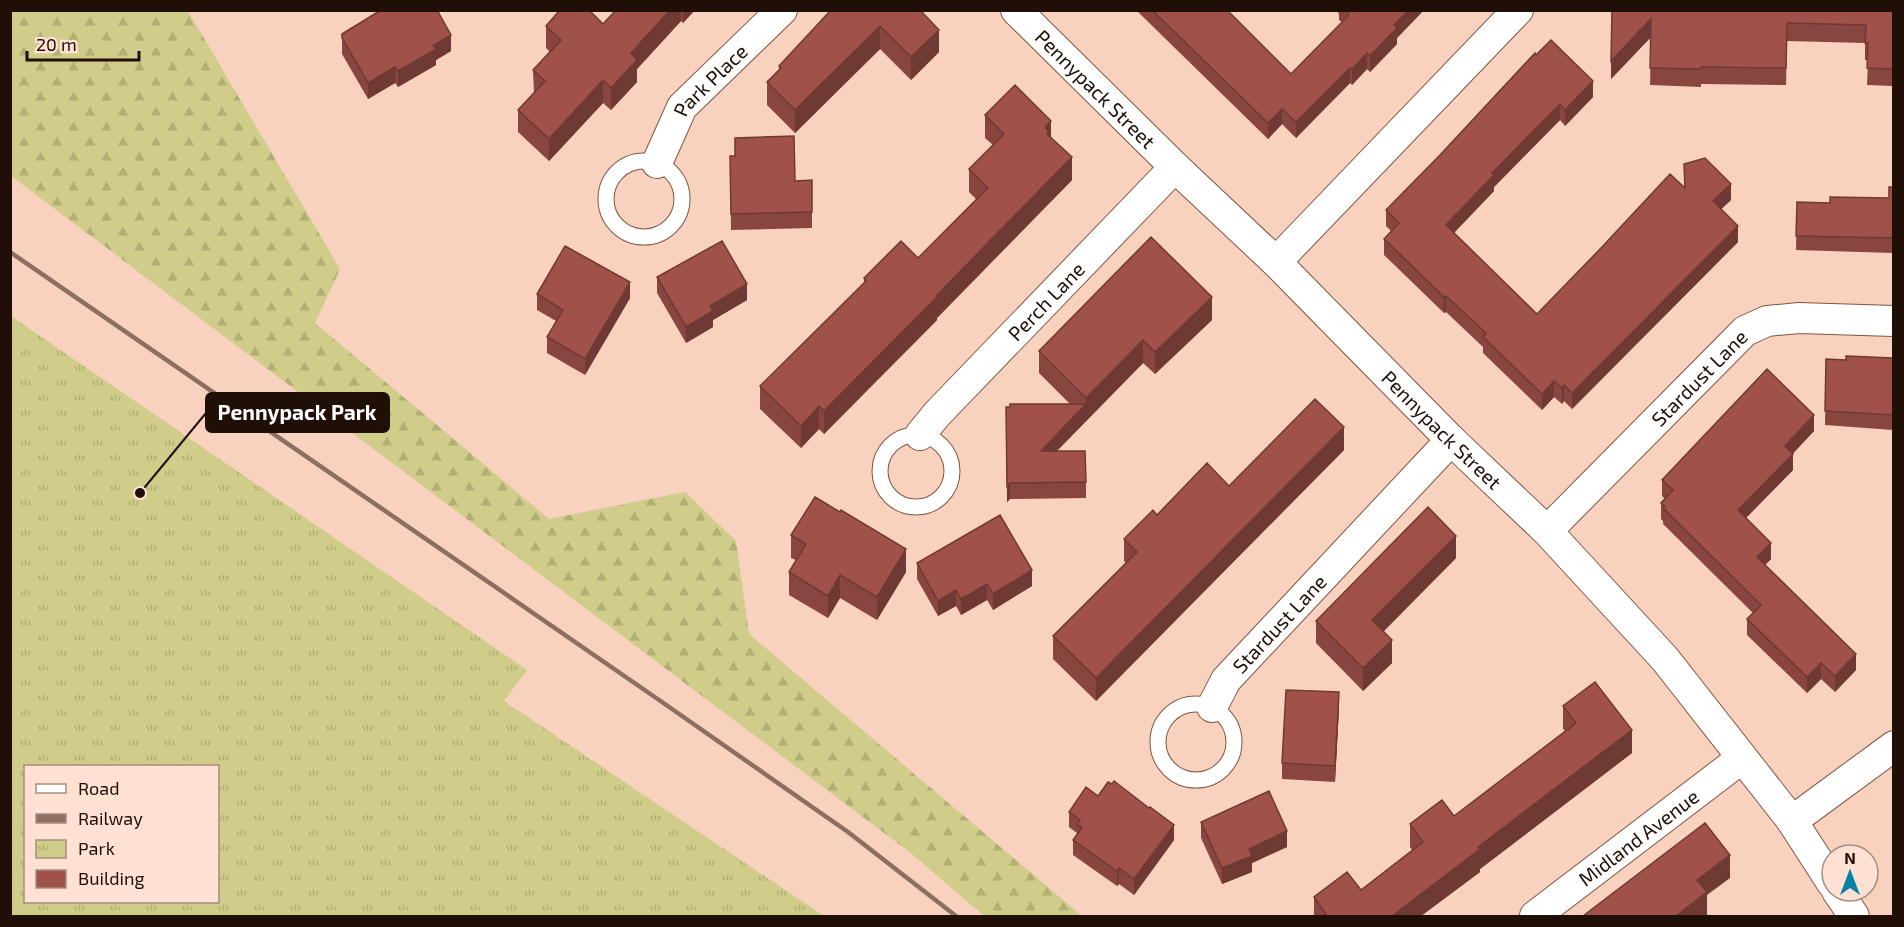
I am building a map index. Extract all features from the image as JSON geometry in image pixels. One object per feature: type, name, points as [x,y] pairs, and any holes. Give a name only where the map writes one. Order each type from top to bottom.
[{"type":"street","name":"Park Place","points":[[657,163],[682,107],[782,10]]},
{"type":"street","name":"Pennypack Street","points":[[1016,10],[1175,167],[1276,262],[1451,440],[1546,531],[1665,658],[1792,821],[1820,864]]},
{"type":"street","points":[[1276,262],[1518,10]]},
{"type":"street","name":"Perch Lane","points":[[920,435],[1175,167]]},
{"type":"street","name":"Stardust Lane","points":[[1546,531],[1745,331],[1767,321],[1798,318],[1893,321]]},
{"type":"street","name":"Stardust Lane","points":[[1212,707],[1226,680],[1451,440]]},
{"type":"street","points":[[1792,821],[1893,746]]},
{"type":"street","name":"Midland Avenue","points":[[1535,916],[1742,758]]},
{"type":"street","points":[[1845,903],[1854,916]]},
{"type":"lane","points":[[642,161],[657,163],[669,171],[678,183],[682,197],[680,211],[672,225],[660,233],[645,237],[631,235],[618,227],[609,215],[606,201],[608,186],[616,173],[627,164],[642,161]]},
{"type":"lane","points":[[920,435],[933,439],[944,448],[951,461],[952,475],[948,489],[938,499],[926,506],[912,507],[898,503],[887,494],[881,481],[880,467],[884,453],[893,443],[906,436],[920,435]]},
{"type":"lane","points":[[1198,704],[1212,707],[1224,717],[1231,729],[1234,744],[1230,758],[1221,770],[1208,778],[1194,780],[1179,776],[1167,768],[1160,755],[1158,740],[1161,726],[1170,714],[1183,706],[1198,704]]},
{"type":"green space","points":[[10,11],[188,11],[340,269],[315,323],[549,519],[685,492],[736,541],[749,634],[1082,916],[984,916],[912,854],[11,176]]},
{"type":"green space","points":[[11,316],[527,670],[504,701],[824,916],[11,916]]},
{"type":"building","points":[[381,10],[437,10],[451,35],[433,46],[436,49],[398,71],[395,67],[368,83],[342,38],[342,34]]},
{"type":"building","points":[[560,10],[589,10],[603,24],[616,10],[670,10],[631,53],[637,60],[611,88],[603,80],[549,139],[518,110],[545,81],[533,70],[561,40],[546,26]]},
{"type":"building","points":[[831,10],[920,10],[939,30],[911,57],[880,26],[795,110],[767,82]]},
{"type":"building","points":[[1152,10],[1227,10],[1291,74],[1349,15],[1345,10],[1409,10],[1394,25],[1397,28],[1370,56],[1367,53],[1352,69],[1350,68],[1296,122],[1282,109],[1268,123]]},
{"type":"building","points":[[1612,10],[1893,10],[1893,69],[1867,68],[1866,25],[1787,23],[1786,68],[1650,68],[1651,19],[1611,61]]},
{"type":"building","points":[[1551,40],[1593,81],[1565,110],[1560,104],[1492,173],[1494,175],[1446,225],[1537,314],[1670,174],[1685,188],[1684,164],[1705,158],[1731,184],[1713,201],[1738,226],[1572,393],[1564,385],[1562,388],[1554,381],[1542,394],[1483,337],[1486,333],[1446,296],[1444,297],[1384,239],[1399,223],[1386,210],[1535,53],[1536,55]]},
{"type":"building","points":[[1015,85],[1051,121],[1045,127],[1049,132],[1047,134],[1072,157],[824,411],[819,406],[801,426],[760,386],[866,281],[864,278],[901,241],[918,258],[988,188],[969,169],[1004,134],[985,115]]},
{"type":"building","points":[[794,136],[795,181],[812,180],[812,212],[731,214],[730,156],[735,156],[735,138]]},
{"type":"building","points":[[1889,187],[1893,187],[1893,238],[1796,236],[1797,202],[1830,203],[1830,197],[1889,198]]},
{"type":"building","points":[[1151,237],[1212,297],[1155,352],[1143,340],[1086,398],[1039,351]]},
{"type":"building","points":[[722,241],[747,284],[710,306],[713,311],[686,327],[657,277]]},
{"type":"building","points":[[565,246],[630,282],[585,359],[547,337],[563,310],[537,294]]},
{"type":"building","points":[[1846,356],[1893,358],[1893,415],[1825,411],[1826,359],[1846,360]]},
{"type":"building","points":[[1767,369],[1814,415],[1785,446],[1793,454],[1738,510],[1771,543],[1757,557],[1856,654],[1835,676],[1821,663],[1807,677],[1747,619],[1761,605],[1663,508],[1665,506],[1661,503],[1673,490],[1662,480]]},
{"type":"building","points":[[1315,399],[1344,427],[1096,678],[1053,636],[1137,552],[1124,539],[1153,510],[1157,515],[1207,463],[1229,486]]},
{"type":"building","points":[[1010,404],[1086,404],[1041,451],[1085,451],[1086,482],[1010,483],[1007,486],[1006,407],[1010,407]]},
{"type":"building","points":[[815,497],[906,549],[877,597],[840,575],[828,596],[789,572],[806,544],[791,535]]},
{"type":"building","points":[[1428,507],[1456,536],[1372,620],[1392,640],[1363,668],[1316,621]]},
{"type":"building","points":[[1000,515],[1032,570],[993,594],[987,584],[961,599],[956,590],[938,601],[917,563]]},
{"type":"building","points":[[1595,682],[1632,730],[1478,847],[1480,849],[1392,916],[1327,916],[1314,897],[1347,872],[1361,890],[1423,842],[1410,824],[1442,800],[1454,816],[1576,723],[1563,706]]},
{"type":"building","points":[[1286,690],[1339,692],[1335,766],[1282,763]]},
{"type":"building","points":[[1114,781],[1174,825],[1134,879],[1119,868],[1117,871],[1073,840],[1082,828],[1077,824],[1080,820],[1069,812],[1086,787],[1098,796],[1108,782],[1112,784]]},
{"type":"building","points":[[1269,791],[1287,831],[1249,849],[1252,856],[1222,868],[1201,822]]},
{"type":"building","points":[[1705,823],[1730,855],[1697,880],[1707,892],[1676,916],[1583,916]]},
{"type":"railway","points":[[10,252],[848,832],[956,916]]},
{"type":"place","name":"Pennypack Park","points":[[140,493]]}]
